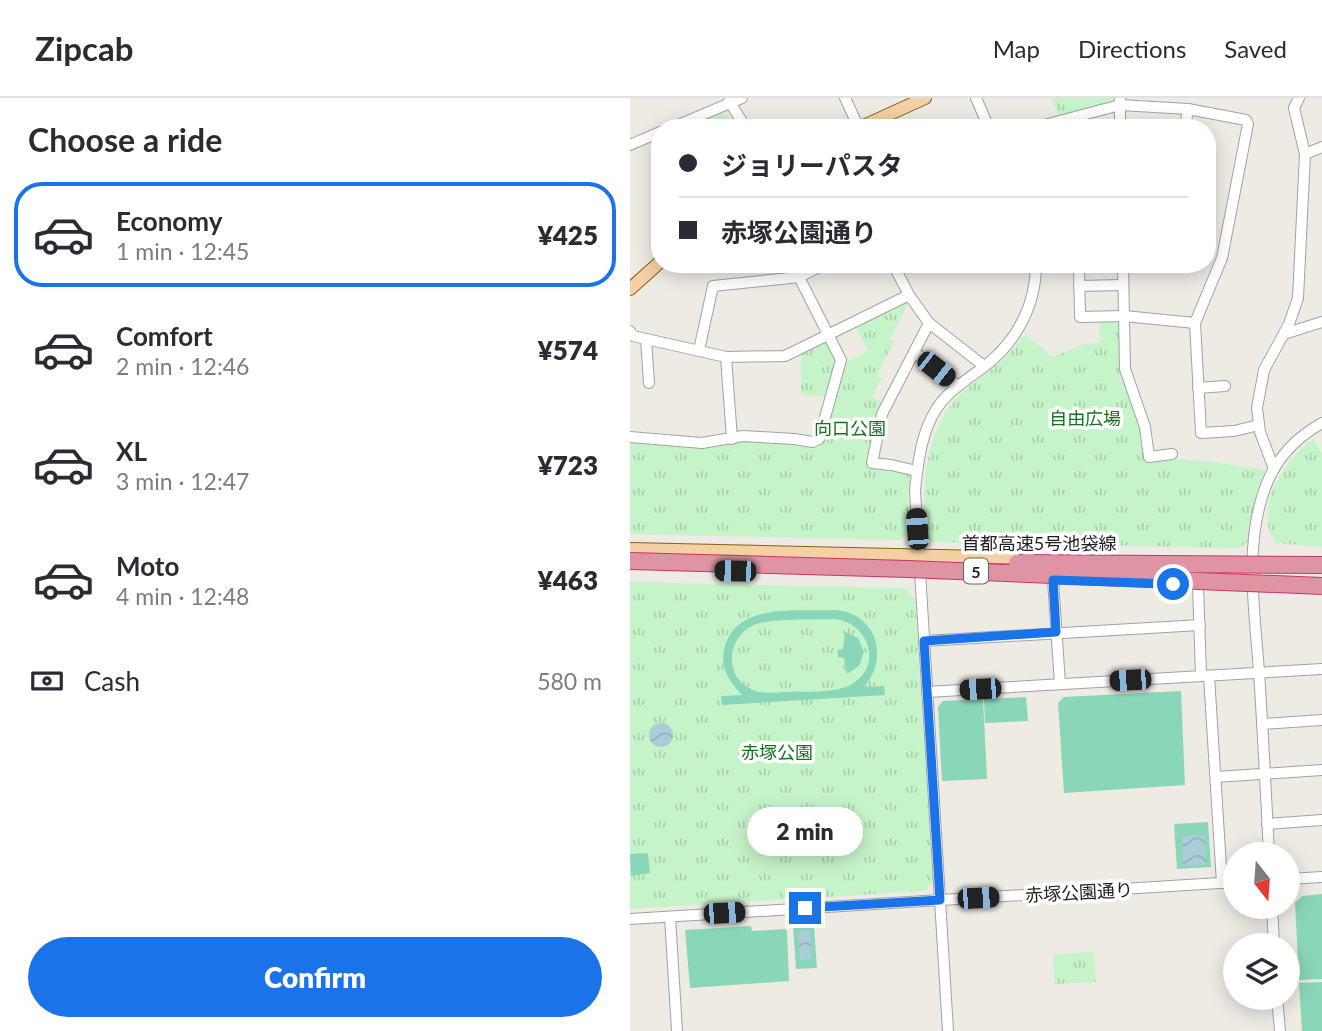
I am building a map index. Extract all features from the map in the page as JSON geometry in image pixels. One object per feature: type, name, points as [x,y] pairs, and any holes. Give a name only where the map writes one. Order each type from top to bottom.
[{"type":"highway","name":"首都高速5号池袋線","points":[[630,555],[972,567],[1322,587]]},
{"type":"highway","name":"首都高速5号池袋線","points":[[630,561],[972,567],[1322,564]]},
{"type":"highway","points":[[972,567],[1322,572]]},
{"type":"highway","points":[[972,567],[1322,578]]},
{"type":"main road","points":[[878,119],[923,98]]},
{"type":"main road","points":[[630,287],[651,270]]},
{"type":"main road","points":[[630,549],[1322,564]]},
{"type":"main road","points":[[630,569],[1322,587]]},
{"type":"street","points":[[690,119],[729,101],[743,98]]},
{"type":"street","points":[[845,98],[855,119]]},
{"type":"street","points":[[976,98],[985,119]]},
{"type":"street","points":[[1274,469],[1259,425],[1258,408],[1261,382],[1269,359],[1294,313],[1300,285],[1305,154],[1294,108],[1298,99]]},
{"type":"street","points":[[729,101],[740,119]]},
{"type":"street","points":[[1120,101],[1120,119]]},
{"type":"street","points":[[1074,119],[1120,101],[1188,109],[1245,120],[1248,124],[1222,258],[1216,272]]},
{"type":"street","points":[[1186,119],[1188,109]]},
{"type":"street","points":[[630,145],[651,136]]},
{"type":"street","points":[[1305,154],[1322,148]]},
{"type":"street","points":[[1216,257],[1222,258]]},
{"type":"street","points":[[699,350],[713,286],[799,277],[807,273]]},
{"type":"street","points":[[898,273],[929,323],[984,366]]},
{"type":"street","points":[[948,1031],[915,502],[918,471],[931,418],[958,386],[1002,352],[1023,321],[1032,297],[1035,273]]},
{"type":"street","points":[[1079,273],[1080,317],[1124,316],[1195,323]]},
{"type":"street","points":[[1123,273],[1125,369],[1145,427],[1149,457],[1172,454]]},
{"type":"street","points":[[1216,273],[1195,323],[1201,433],[1234,431],[1259,425]]},
{"type":"street","points":[[630,436],[702,443],[743,436],[813,442],[819,439],[841,360],[799,277]]},
{"type":"street","points":[[1079,286],[1123,285]]},
{"type":"street","points":[[630,331],[633,336],[726,357],[785,356],[909,295]]},
{"type":"street","points":[[1284,334],[1322,322]]},
{"type":"street","points":[[918,471],[891,464],[872,463],[882,414],[929,323]]},
{"type":"street","points":[[646,339],[649,383]]},
{"type":"street","points":[[914,352],[958,386]]},
{"type":"street","points":[[726,357],[732,439]]},
{"type":"street","points":[[1198,388],[1225,386]]},
{"type":"street","points":[[1269,842],[1252,587],[1260,504],[1274,469],[1299,438],[1322,423]]},
{"type":"street","points":[[1053,580],[1060,684]]},
{"type":"street","points":[[1198,585],[1223,883]]},
{"type":"street","points":[[924,641],[1200,625]]},
{"type":"street","points":[[927,692],[1322,669]]},
{"type":"street","points":[[1262,724],[1322,720]]},
{"type":"street","points":[[1216,777],[1322,770]]},
{"type":"street","points":[[1268,824],[1322,820]]},
{"type":"street","points":[[1300,878],[1322,877]]},
{"type":"street","name":"赤塚公園通り","points":[[630,919],[1223,883]]},
{"type":"street","points":[[670,917],[677,1031]]},
{"type":"street","points":[[1279,1010],[1280,1031]]},
{"type":"green space","points":[[1051,98],[1116,99],[1114,102],[1060,117]]},
{"type":"green space","points":[[718,113],[727,115],[729,119],[704,119]]},
{"type":"green space","name":"向口公園","points":[[906,300],[909,302],[890,339],[894,342],[877,375],[882,378],[872,397],[884,403],[879,413],[867,466],[911,473],[908,495],[910,531],[900,540],[630,534],[630,440],[701,447],[743,440],[819,447],[844,363],[868,351],[855,325]]},
{"type":"green space","name":"自由広場","points":[[1099,321],[1121,322],[1147,461],[1192,460],[1266,470],[1256,493],[1248,542],[1240,548],[933,542],[925,535],[926,475],[934,437],[953,403],[1004,358],[1023,336],[1026,335],[1053,357],[1083,344],[1100,343]]},
{"type":"green space","points":[[824,340],[828,341],[837,363],[828,396],[801,395],[801,352]]},
{"type":"green space","points":[[1313,439],[1322,453],[1322,547],[1276,543],[1269,530],[1269,501],[1282,472]]},
{"type":"green space","name":"赤塚公園","points":[[630,582],[905,588],[915,599],[933,882],[924,891],[630,909]]},
{"type":"green space","points":[[835,610],[860,619],[875,638],[876,663],[864,687],[884,686],[885,695],[722,705],[721,696],[742,695],[729,679],[724,667],[723,653],[732,632],[743,622],[771,612]],"holes":[[[834,619],[846,622],[863,636],[869,656],[862,676],[852,684],[829,691],[764,693],[751,689],[736,675],[732,657],[734,647],[738,638],[754,625],[793,620]]]},
{"type":"green space","points":[[845,632],[858,638],[864,652],[859,666],[847,674],[844,658],[838,657],[838,650],[843,649]]},
{"type":"green space","points":[[1181,691],[1185,785],[1064,793],[1058,703],[1064,697]]},
{"type":"green space","points":[[1026,697],[1028,721],[985,723],[984,699]]},
{"type":"green space","points":[[983,699],[987,779],[942,781],[938,707],[943,701]]},
{"type":"green space","points":[[1208,822],[1211,867],[1177,869],[1174,824]]},
{"type":"green space","points":[[646,853],[650,873],[631,876],[630,854]]},
{"type":"green space","points":[[1322,894],[1322,979],[1300,980],[1300,933],[1297,933],[1296,919],[1300,919],[1302,896]]},
{"type":"green space","points":[[814,925],[817,968],[796,969],[793,927]]},
{"type":"green space","points":[[751,926],[752,931],[787,931],[789,981],[690,988],[685,930]]},
{"type":"green space","points":[[1094,952],[1096,982],[1055,984],[1053,954]]},
{"type":"green space","points":[[1322,982],[1322,1031],[1302,1031],[1300,983]]},
{"type":"water","points":[[661,723],[669,727],[673,735],[669,743],[661,747],[653,743],[649,735],[653,727]]},
{"type":"water","points":[[1205,835],[1206,865],[1183,866],[1182,836]]},
{"type":"water","points":[[810,930],[811,959],[800,960],[798,931]]},
{"type":"route","points":[[805,908],[940,900],[924,641],[1056,632],[1053,580],[1173,584]]}]
